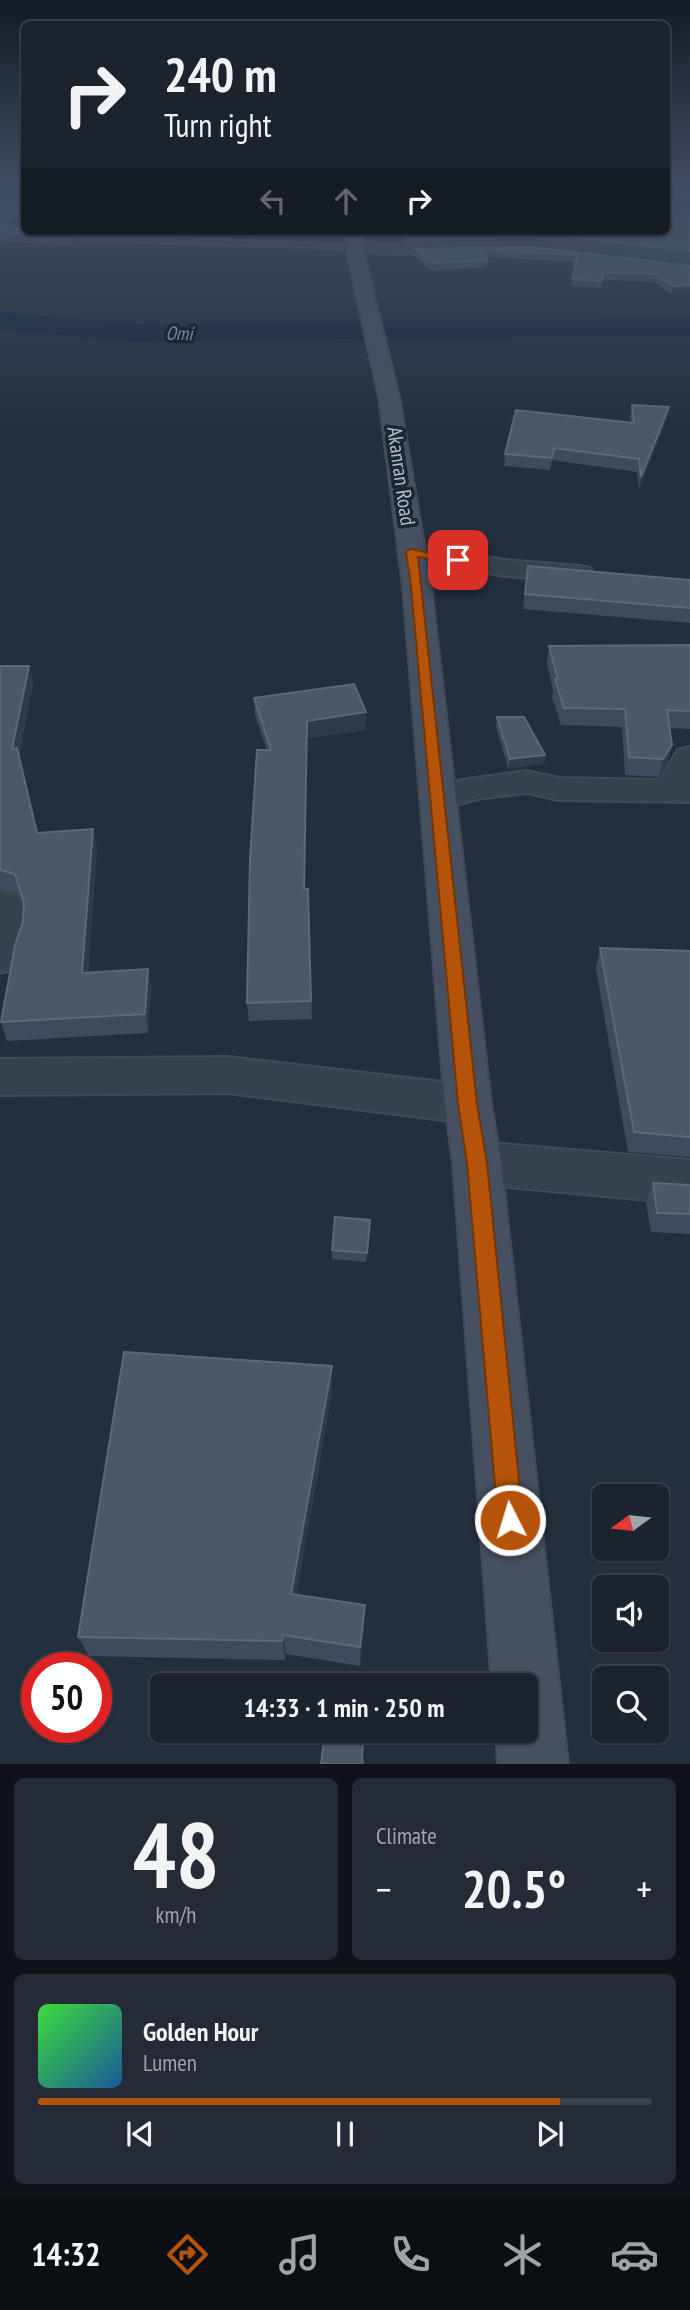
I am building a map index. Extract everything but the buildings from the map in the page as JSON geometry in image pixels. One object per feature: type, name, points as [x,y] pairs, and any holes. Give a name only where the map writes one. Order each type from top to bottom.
[{"type":"main road","name":"Akanran Road","points":[[360,267],[389,397],[411,552],[468,1104],[477,1163],[525,1673]]},
{"type":"main road","points":[[531,1743],[533,1764]]},
{"type":"street","points":[[411,552],[505,568],[609,576]]},
{"type":"street","points":[[438,799],[474,788],[527,782],[559,789],[681,791],[690,757]]},
{"type":"street","points":[[0,904],[4,904],[8,916],[3,956],[0,958]]},
{"type":"street","points":[[0,1077],[228,1075],[468,1104]]},
{"type":"street","points":[[477,1163],[690,1182]]},
{"type":"waterway","name":"Omi","points":[[0,321],[134,333],[359,330]]},
{"type":"waterway","name":"Omi","points":[[390,329],[690,328]]},
{"type":"route","points":[[458,560],[411,552],[417,586],[468,1104],[477,1163],[510,1520]]}]
